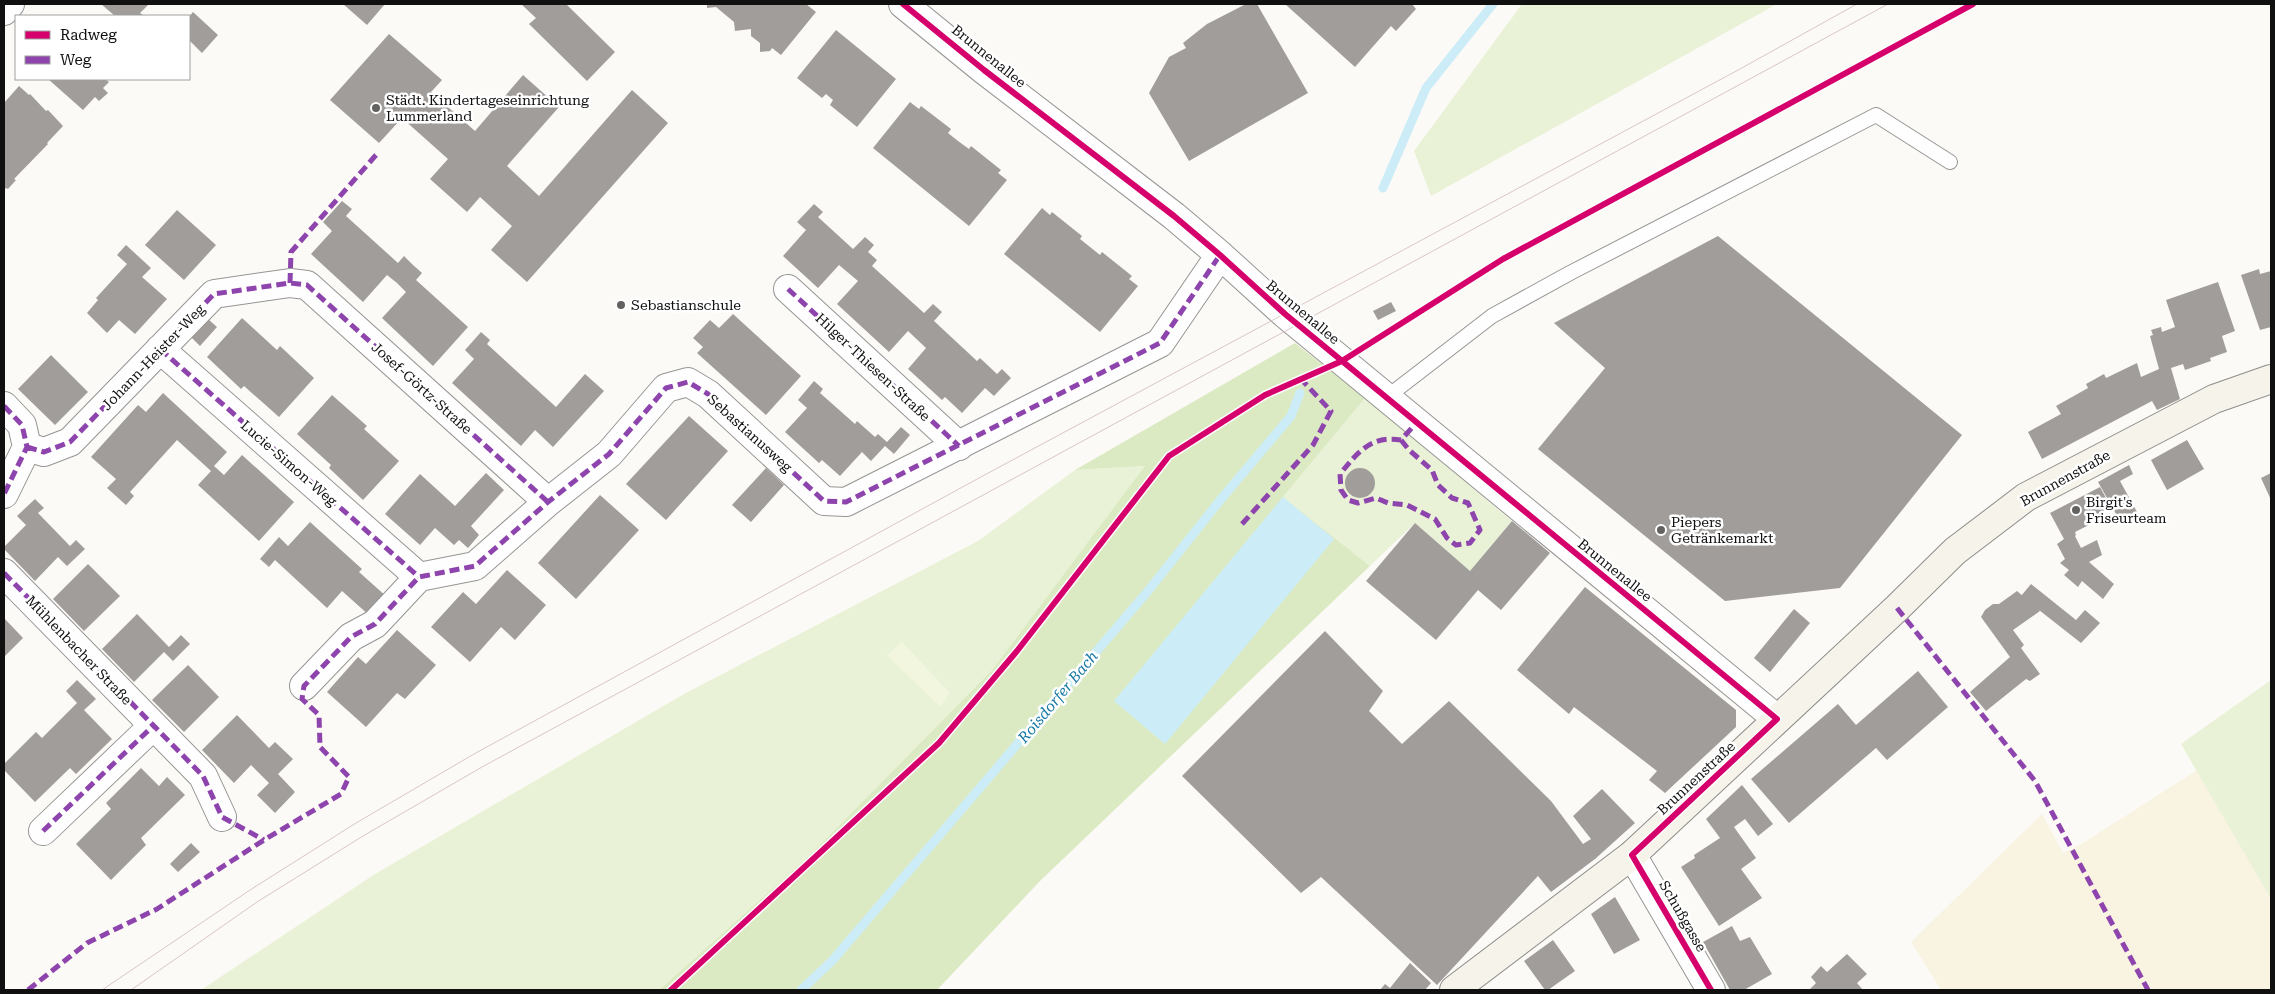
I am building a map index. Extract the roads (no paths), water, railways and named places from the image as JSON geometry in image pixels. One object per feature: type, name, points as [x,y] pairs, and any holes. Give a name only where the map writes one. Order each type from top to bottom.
[{"type":"street","points":[[4,11],[10,4]]},
{"type":"street","name":"Brunnenallee","points":[[903,4],[984,70],[1174,216],[1285,314],[1777,718]]},
{"type":"street","name":"Sebastianusweg","points":[[419,577],[475,566],[548,502],[609,454],[666,388],[688,382],[708,394],[824,501],[846,502],[1160,342],[1220,255]]},
{"type":"street","name":"Johann-Heister-Weg","points":[[27,447],[44,452],[70,442],[214,294],[290,283]]},
{"type":"street","name":"Josef-Görtz-Straße","points":[[290,283],[307,285],[548,502]]},
{"type":"street","name":"Hilger-Thiesen-Straße","points":[[788,289],[959,446]]},
{"type":"street","name":"Lucie-Simon-Weg","points":[[160,349],[419,577]]},
{"type":"street","name":"Brunnenstraße","points":[[1454,990],[1632,855],[1897,608],[1954,551],[2026,497],[2214,399],[2271,379]]},
{"type":"street","points":[[4,406],[22,425],[27,447],[4,494]]},
{"type":"street","name":"Mühlenbacher Straße","points":[[4,573],[203,776],[222,817]]},
{"type":"street","points":[[304,686],[351,637],[375,624],[419,577]]},
{"type":"street","points":[[43,831],[154,726]]},
{"type":"street","name":"Schußgasse","points":[[1632,855],[1711,990]]},
{"type":"lane","points":[[1387,396],[1492,316],[1570,273],[1876,115],[1950,162]]},
{"type":"water","points":[[1283,497],[1334,539],[1165,744],[1114,701]]},
{"type":"waterway","name":"Roisdorfer Bach","points":[[1383,188],[1426,88],[1493,4]]},
{"type":"waterway","name":"Roisdorfer Bach","points":[[801,990],[832,961],[1148,591],[1217,504],[1291,416],[1300,393]]},
{"type":"tram line","points":[[102,990],[250,890],[356,823],[474,754],[979,478],[1740,69],[1857,4]]},
{"type":"tram line","points":[[131,990],[257,902],[363,836],[482,767],[1888,4]]},
{"type":"place","name":"Städt. Kindertageseinrichtung Lummerland","points":[[376,108]]},
{"type":"place","name":"Sebastianschule","points":[[621,305]]},
{"type":"place","name":"Birgit's Friseurteam","points":[[2076,510]]},
{"type":"place","name":"Piepers Getränkemarkt","points":[[1661,530]]}]
